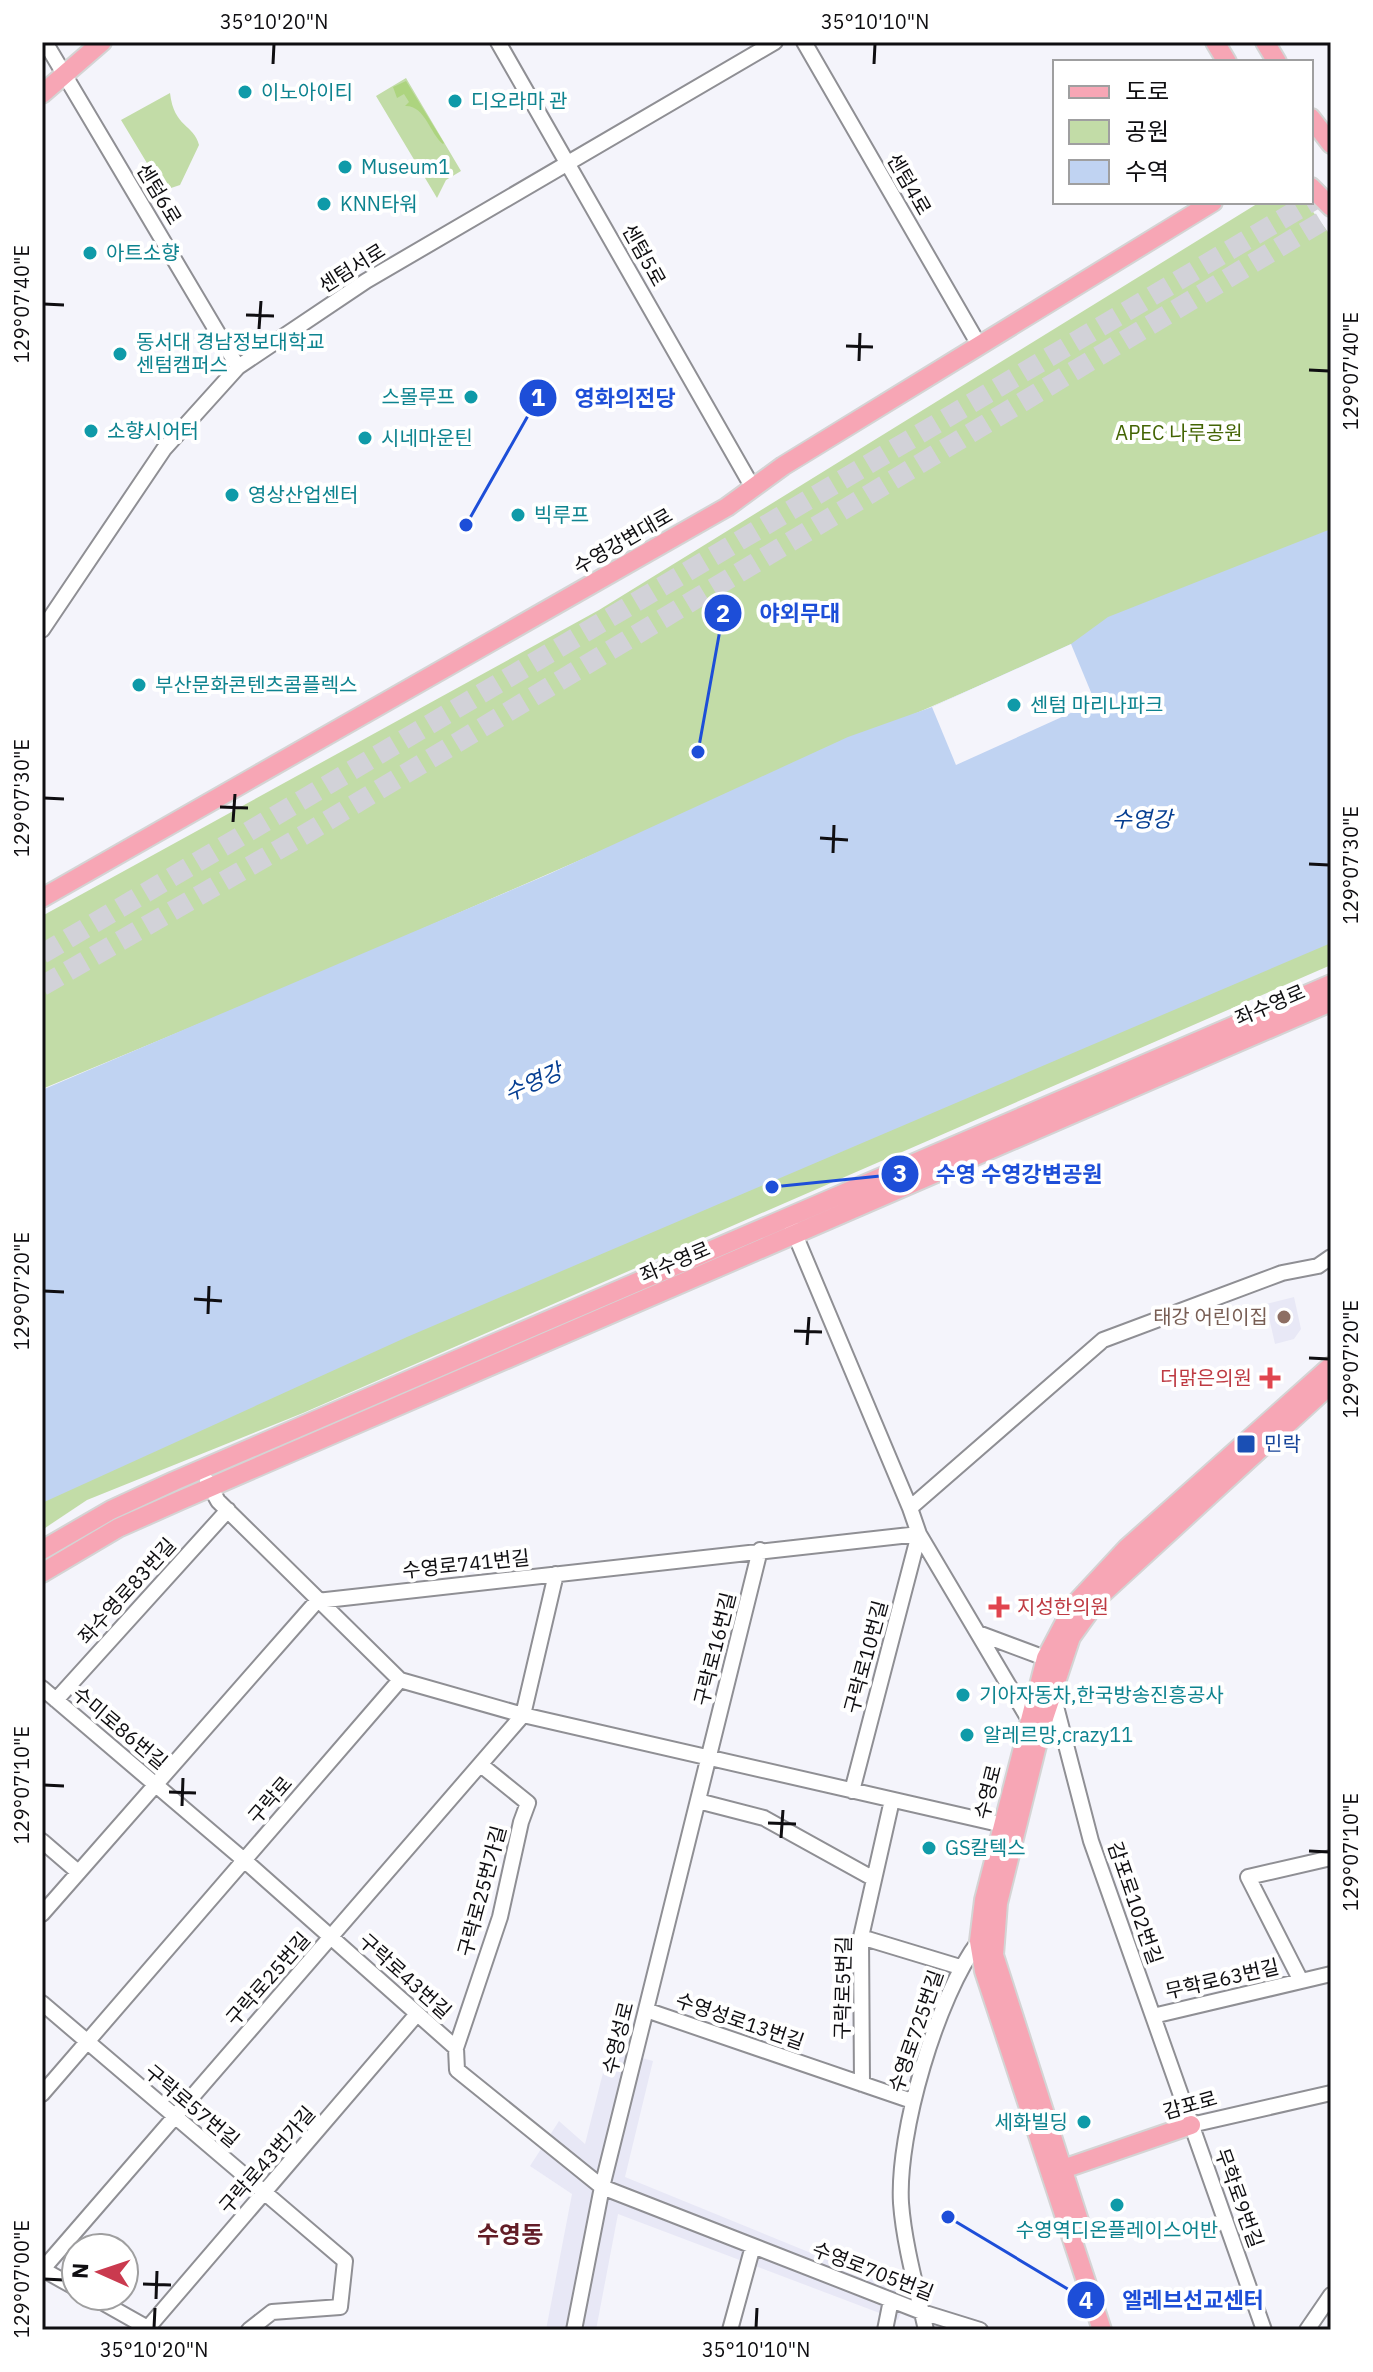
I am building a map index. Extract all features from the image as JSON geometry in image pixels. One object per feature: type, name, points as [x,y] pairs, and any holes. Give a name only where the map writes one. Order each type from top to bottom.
[{"type":"main road","points":[[42,94],[63,72],[102,42]]},
{"type":"main road","points":[[1215,42],[1226,60]]},
{"type":"main road","points":[[1265,42],[1276,60]]},
{"type":"main road","points":[[1313,121],[1324,138]]},
{"type":"main road","points":[[1313,189],[1331,207]]},
{"type":"main road","name":"수영강변대로","points":[[42,898],[727,507],[979,345],[1210,204]]},
{"type":"main road","name":"좌수영로","points":[[42,1550],[111,1510],[202,1470],[1331,984]]},
{"type":"main road","name":"좌수영로","points":[[42,1573],[118,1528],[235,1476],[1331,1002]]},
{"type":"main road","name":"수영로","points":[[1113,2330],[994,1955],[994,1921],[1028,1718],[1074,1605],[1111,1563],[1331,1366]]},
{"type":"main road","name":"수영로","points":[[1102,2330],[988,1984],[979,1941],[984,1900],[1051,1691],[1053,1661],[1079,1623],[1115,1580],[1331,1384]]},
{"type":"main road","name":"감포로","points":[[1063,2169],[1191,2125]]},
{"type":"street","name":"센텀6로","points":[[45,42],[238,367]]},
{"type":"street","name":"센텀5로","points":[[498,42],[753,488]]},
{"type":"street","name":"센텀서로","points":[[42,630],[164,449],[238,367],[366,281],[775,42]]},
{"type":"street","name":"센텀4로","points":[[804,42],[979,345]]},
{"type":"street","points":[[788,1217],[919,1534],[1028,1718]]},
{"type":"street","points":[[910,1508],[1103,1340],[1282,1273],[1318,1266],[1331,1257]]},
{"type":"street","points":[[202,1470],[210,1488],[228,1510],[400,1680],[523,1715],[1009,1826]]},
{"type":"street","name":"좌수영로83번길","points":[[56,1700],[228,1510]]},
{"type":"street","name":"수영로741번길","points":[[317,1601],[919,1534]]},
{"type":"street","name":"구락로10번길","points":[[852,1791],[919,1534]]},
{"type":"street","name":"구락로16번길","points":[[709,1758],[760,1550]]},
{"type":"street","points":[[523,1715],[556,1574]]},
{"type":"street","points":[[42,1914],[317,1601]]},
{"type":"street","points":[[978,1633],[1053,1661]]},
{"type":"street","name":"구락로","points":[[42,2094],[400,1680]]},
{"type":"street","name":"수미로86번길","points":[[42,1688],[244,1860]]},
{"type":"street","name":"감포로102번길","points":[[1051,1691],[1091,1841],[1191,2125]]},
{"type":"street","name":"구락로25번길","points":[[42,2269],[523,1715]]},
{"type":"street","name":"수영성로","points":[[574,2330],[602,2187],[709,1758]]},
{"type":"street","name":"구락로25번가길","points":[[456,2048],[500,1917],[528,1803],[481,1765]]},
{"type":"street","name":"구락로5번길","points":[[862,2084],[861,1937],[892,1800]]},
{"type":"street","points":[[698,1801],[764,1818],[874,1879]]},
{"type":"street","points":[[42,1841],[78,1872]]},
{"type":"street","name":"무학로63번길","points":[[1301,1981],[1248,1877],[1331,1858]]},
{"type":"street","name":"구락로43번길","points":[[244,1860],[456,2048],[457,2070],[602,2187]]},
{"type":"street","points":[[861,1937],[960,1967]]},
{"type":"street","name":"수영로725번길","points":[[926,2330],[901,2202],[912,2101],[960,1967],[979,1941]]},
{"type":"street","name":"무학로63번길","points":[[1153,2016],[1331,1974]]},
{"type":"street","points":[[42,2003],[86,2043]]},
{"type":"street","name":"수영성로13번길","points":[[646,2010],[912,2101]]},
{"type":"street","name":"구락로43번가길","points":[[146,2328],[265,2194],[417,2014]]},
{"type":"street","name":"구락로57번길","points":[[86,2043],[345,2261],[340,2307],[272,2312],[249,2330]]},
{"type":"street","name":"감포로","points":[[1191,2125],[1331,2093]]},
{"type":"street","name":"무학로9번길","points":[[1191,2125],[1264,2330]]},
{"type":"street","name":"수영로705번길","points":[[602,2187],[922,2312],[980,2330]]},
{"type":"street","points":[[730,2330],[753,2246]]},
{"type":"street","points":[[42,2269],[60,2279]]},
{"type":"street","points":[[1307,2330],[1331,2295]]},
{"type":"street","points":[[885,2330],[891,2300]]},
{"type":"street","points":[[118,2312],[146,2328]]},
{"type":"shaded area","name":"태강 어린이집","points":[[1294,1297],[1301,1329],[1294,1339],[1275,1344],[1266,1304]]},
{"type":"shaded area","points":[[609,2049],[653,2061],[625,2177],[909,2293],[898,2320],[618,2214],[596,2330],[546,2330],[572,2194],[530,2166],[559,2121],[585,2144]]},
{"type":"green space","points":[[406,78],[461,171],[446,180],[437,198],[376,96]]},
{"type":"green space","points":[[406,81],[443,144],[418,110],[405,106],[409,102],[404,94],[397,98],[393,87]]},
{"type":"green space","points":[[170,93],[176,113],[199,145],[180,185],[171,188],[168,183],[162,188],[121,120]]},
{"type":"green space","name":"APEC 나루공원","points":[[1257,204],[1308,205],[1331,236],[1331,532],[319,974],[42,1089],[42,916],[599,610]]},
{"type":"green space","points":[[1331,930],[1331,965],[303,1413],[87,1500],[42,1530],[42,1489]]},
{"type":"water","name":"수영강","points":[[1331,529],[1331,943],[407,1337],[42,1503],[42,1090],[547,875],[848,737],[932,707],[1071,644],[1108,617]]},
{"type":"pier","name":"센텀 마리나파크","points":[[1071,644],[1095,702],[956,765],[932,707]]},
{"type":"tunnel","points":[[1313,201],[1331,190]]},
{"type":"tunnel","points":[[42,954],[1307,204]]},
{"type":"tunnel","points":[[42,986],[302,836],[1331,216]]},
{"type":"place","name":"이노아이티","points":[[245,92]]},
{"type":"place","name":"디오라마 관","points":[[455,101]]},
{"type":"place","name":"Museum1","points":[[345,167]]},
{"type":"place","name":"KNN타워","points":[[324,204]]},
{"type":"place","name":"아트소향","points":[[90,253]]},
{"type":"place","name":"동서대 경남정보대학교 센텀캠퍼스","points":[[120,354]]},
{"type":"place","name":"스몰루프","points":[[471,397]]},
{"type":"place","name":"소향시어터","points":[[91,431]]},
{"type":"place","name":"시네마운틴","points":[[365,438]]},
{"type":"place","name":"영상산업센터","points":[[232,495]]},
{"type":"place","name":"빅루프","points":[[518,515]]},
{"type":"place","name":"영화의전당","points":[[466,525]]},
{"type":"place","name":"부산문화콘텐츠콤플렉스","points":[[139,685]]},
{"type":"place","name":"센텀 마리나파크","points":[[1014,705]]},
{"type":"place","name":"야외무대","points":[[698,752]]},
{"type":"place","name":"수영 수영강변공원","points":[[772,1187]]},
{"type":"place","name":"태강 어린이집","points":[[1284,1317]]},
{"type":"place","name":"더맑은의원","points":[[1270,1378]]},
{"type":"place","name":"민락","points":[[1246,1444]]},
{"type":"place","name":"지성한의원","points":[[999,1607]]},
{"type":"place","name":"기아자동차,한국방송진흥공사","points":[[963,1695]]},
{"type":"place","name":"알레르망,crazy11","points":[[967,1735]]},
{"type":"place","name":"GS칼텍스","points":[[929,1848]]},
{"type":"place","name":"세화빌딩","points":[[1084,2122]]},
{"type":"place","name":"수영역디온플레이스어반","points":[[1117,2205]]},
{"type":"place","name":"엘레브선교센터","points":[[948,2217]]},
{"type":"district","name":"수영동","points":[[510,2235]]}]
